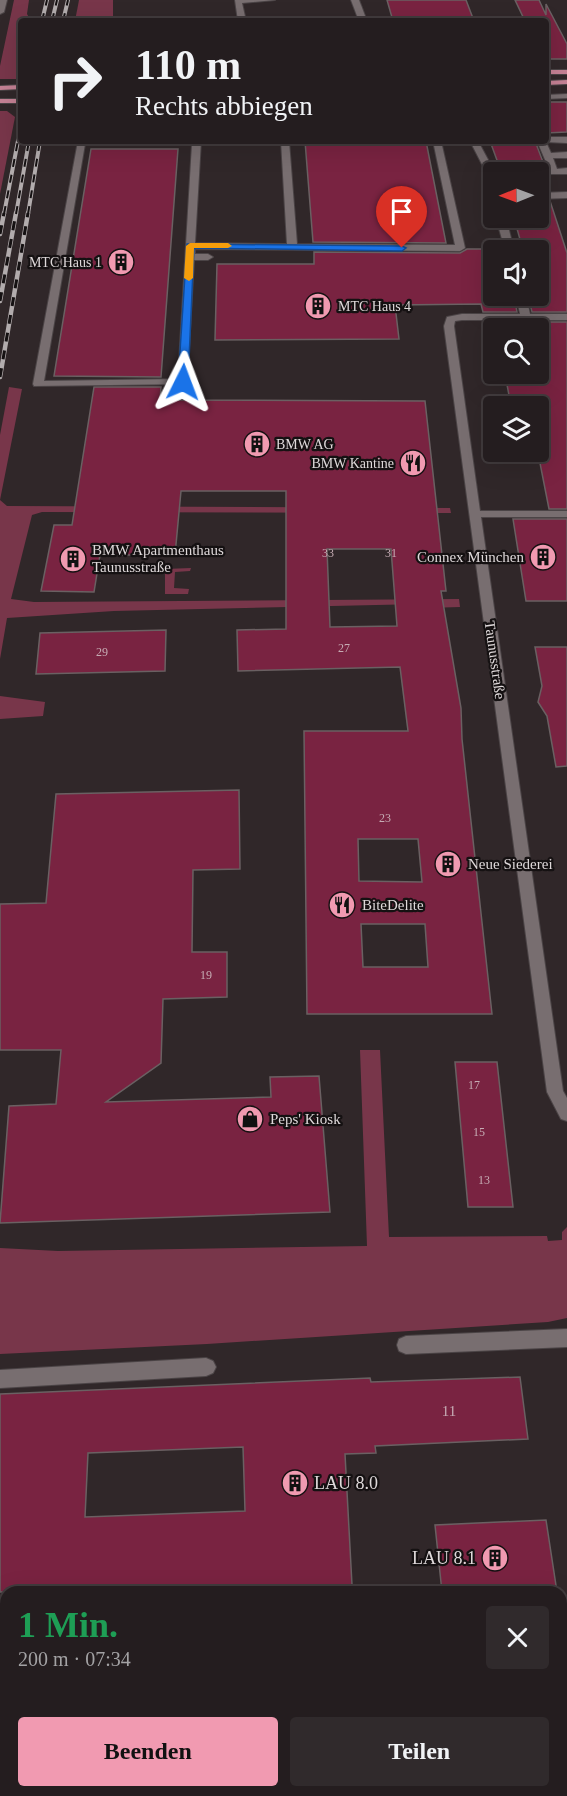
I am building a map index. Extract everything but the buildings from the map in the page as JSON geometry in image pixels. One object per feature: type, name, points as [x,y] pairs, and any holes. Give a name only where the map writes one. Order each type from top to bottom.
[{"type":"main road","points":[[549,72],[567,72]]},
{"type":"main road","points":[[549,83],[567,82]]},
{"type":"main road","points":[[0,88],[18,87]]},
{"type":"main road","points":[[0,101],[18,101]]},
{"type":"street","points":[[0,12],[3,0]]},
{"type":"street","points":[[241,18],[237,0],[271,0]]},
{"type":"street","points":[[355,0],[362,18]]},
{"type":"street","points":[[549,97],[567,96]]},
{"type":"street","points":[[549,140],[567,140]]},
{"type":"street","points":[[81,144],[39,384],[183,382],[197,144]]},
{"type":"street","points":[[285,144],[292,245]]},
{"type":"street","points":[[190,246],[460,248],[438,144]]},
{"type":"street","points":[[476,144],[490,172],[567,171]]},
{"type":"street","points":[[542,144],[554,171]]},
{"type":"street","points":[[548,156],[567,155]]},
{"type":"street","points":[[549,196],[567,195]]},
{"type":"street","points":[[190,257],[208,257]]},
{"type":"street","points":[[523,306],[526,317]]},
{"type":"street","name":"Taunusstraße","points":[[567,317],[462,316],[451,319],[449,326],[555,1092],[567,1114]]},
{"type":"street","points":[[475,514],[567,514]]},
{"type":"street","points":[[406,1346],[567,1338]]},
{"type":"street","points":[[0,1379],[206,1367]]},
{"type":"shaded area","points":[[14,0],[29,0],[27,14],[29,18],[18,18],[18,79],[0,79],[0,66]]},
{"type":"shaded area","points":[[79,0],[113,0],[113,18],[76,18]]},
{"type":"shaded area","points":[[0,111],[7,111],[15,117],[0,194]]},
{"type":"shaded area","points":[[9,387],[22,389],[0,500],[0,435]]},
{"type":"shaded area","points":[[0,500],[7,506],[450,508],[451,513],[42,512],[32,515],[11,599],[34,602],[459,599],[460,607],[426,608],[421,604],[114,611],[7,618],[0,659]]},
{"type":"shaded area","points":[[152,567],[191,568],[190,571],[175,572],[174,588],[189,589],[188,594],[165,594],[165,572],[151,571]]},
{"type":"shaded area","points":[[0,696],[45,702],[43,716],[0,719]]},
{"type":"shaded area","points":[[360,1050],[380,1050],[389,1237],[547,1236],[548,1241],[562,1240],[562,1232],[567,1227],[567,1318],[548,1322],[207,1344],[0,1354],[0,1248],[58,1251],[367,1246]]},
{"type":"railway","points":[[43,18],[47,0]]},
{"type":"railway","points":[[53,18],[57,0]]},
{"type":"railway","points":[[64,18],[68,0]]},
{"type":"railway","points":[[4,214],[18,141]]},
{"type":"railway","points":[[16,214],[28,144]]},
{"type":"railway","points":[[28,214],[40,144]]},
{"type":"railway","points":[[0,234],[4,213]]},
{"type":"railway","points":[[0,301],[16,213]]},
{"type":"railway","points":[[0,377],[28,213]]},
{"type":"slow traffic","points":[[189,278],[190,246],[228,246]]},
{"type":"place","name":"MTC Haus 1","points":[[121,262]]},
{"type":"place","name":"MTC Haus 4","points":[[318,306]]},
{"type":"place","name":"BMW AG","points":[[257,444]]},
{"type":"place","name":"BMW Kantine","points":[[413,463]]},
{"type":"place","name":"Connex München","points":[[543,557]]},
{"type":"place","name":"BMW Apartmenthaus Taunusstraße","points":[[73,559]]},
{"type":"place","name":"Neue Siederei","points":[[448,864]]},
{"type":"place","name":"BiteDelite","points":[[342,905]]},
{"type":"place","name":"Peps' Kiosk","points":[[250,1119]]},
{"type":"place","name":"LAU 8.0","points":[[295,1483]]},
{"type":"place","name":"LAU 8.1","points":[[495,1558]]},
{"type":"route","points":[[183,382],[190,246],[292,245],[311,248],[402,248]]}]
